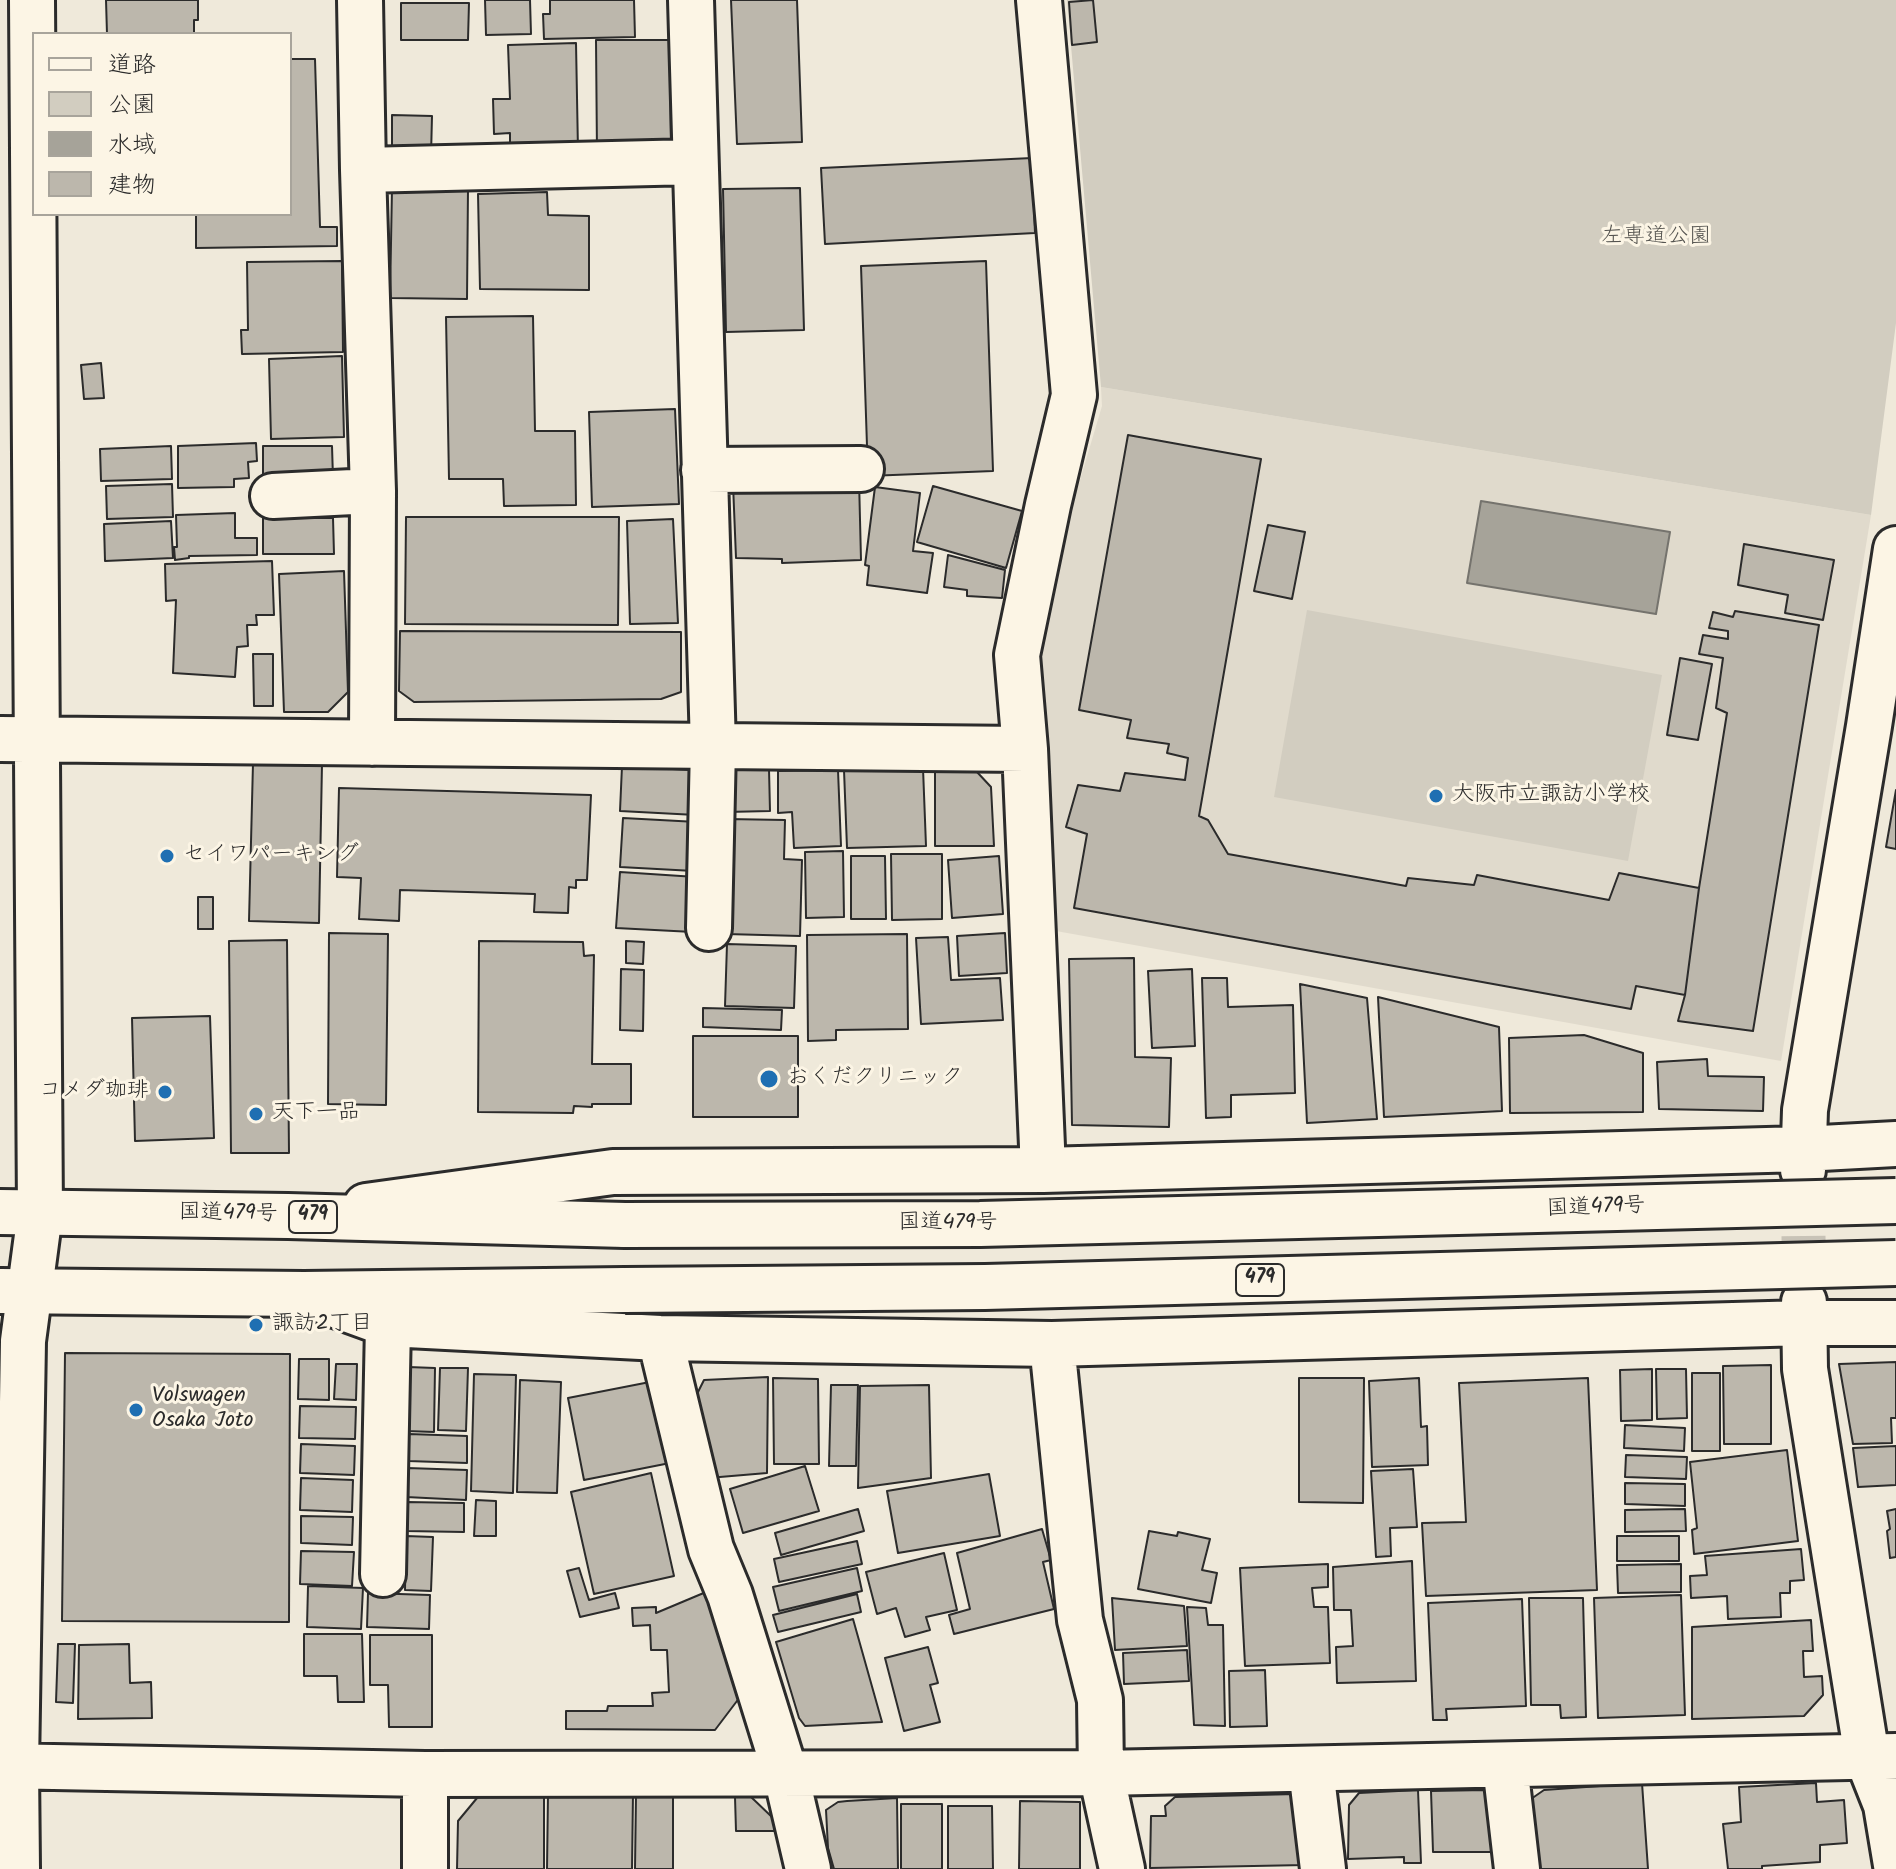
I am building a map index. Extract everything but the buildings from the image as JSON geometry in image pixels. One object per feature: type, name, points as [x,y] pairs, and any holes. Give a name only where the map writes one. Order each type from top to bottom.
[{"type":"main road","points":[[17,1869],[8,1766],[23,1341],[15,1291],[20,1212],[18,740],[32,0]]},
{"type":"main road","points":[[360,0],[373,491],[372,743]]},
{"type":"main road","points":[[691,0],[713,746],[709,928]]},
{"type":"main road","points":[[1039,0],[1074,395],[1017,655],[1025,749],[1043,1170]]},
{"type":"main road","points":[[363,170],[695,162]]},
{"type":"main road","points":[[704,470],[861,469]]},
{"type":"main road","points":[[273,496],[373,491]]},
{"type":"main road","points":[[1803,1159],[1805,1110],[1883,726],[1896,549]]},
{"type":"main road","points":[[18,740],[1025,749]]},
{"type":"main road","points":[[288,1216],[613,1172],[1043,1170],[1803,1159],[1896,1144]]},
{"type":"main road","name":"国道479号","points":[[20,1212],[625,1225],[980,1224],[1896,1201]]},
{"type":"main road","name":"479","points":[[15,1291],[304,1294],[985,1287],[1896,1263]]},
{"type":"main road","points":[[304,1294],[388,1324],[660,1338],[1052,1344],[1805,1312],[1896,1323]]},
{"type":"main road","points":[[1805,1312],[1805,1369],[1881,1756],[1896,1865]]},
{"type":"main road","points":[[383,1574],[388,1324]]},
{"type":"main road","points":[[660,1338],[711,1549],[730,1595],[786,1775],[808,1869]]},
{"type":"main road","points":[[1052,1344],[1080,1620],[1100,1700],[1101,1773],[1122,1869]]},
{"type":"main road","points":[[8,1766],[425,1774],[786,1775],[1101,1773],[1881,1756]]},
{"type":"main road","points":[[1505,1765],[1517,1869]]},
{"type":"main road","points":[[1311,1769],[1323,1869]]},
{"type":"main road","points":[[425,1774],[425,1869]]},
{"type":"shaded area","name":"大阪市立諏訪小学校","points":[[1101,387],[1871,515],[1781,1061],[1056,931],[1038,660],[1053,571],[1102,406]]},
{"type":"green space","name":"左専道公園","points":[[1067,0],[1896,0],[1896,323],[1871,515],[1101,387]]},
{"type":"green space","points":[[1307,610],[1662,675],[1628,861],[1274,797]]},
{"type":"water","points":[[1481,501],[1670,532],[1656,614],[1467,583]]},
{"type":"tunnel","points":[[1803,1170],[1804,1302]]},
{"type":"place","name":"大阪市立諏訪小学校","points":[[1436,796]]},
{"type":"place","name":"セイワパーキング","points":[[167,856]]},
{"type":"place","name":"おくだクリニック","points":[[769,1079]]},
{"type":"place","name":"コメダ珈琲","points":[[165,1092]]},
{"type":"place","name":"天下一品","points":[[256,1114]]},
{"type":"place","name":"諏訪2丁目","points":[[256,1325]]},
{"type":"place","name":"Volswagen Osaka Joto","points":[[136,1410]]}]
